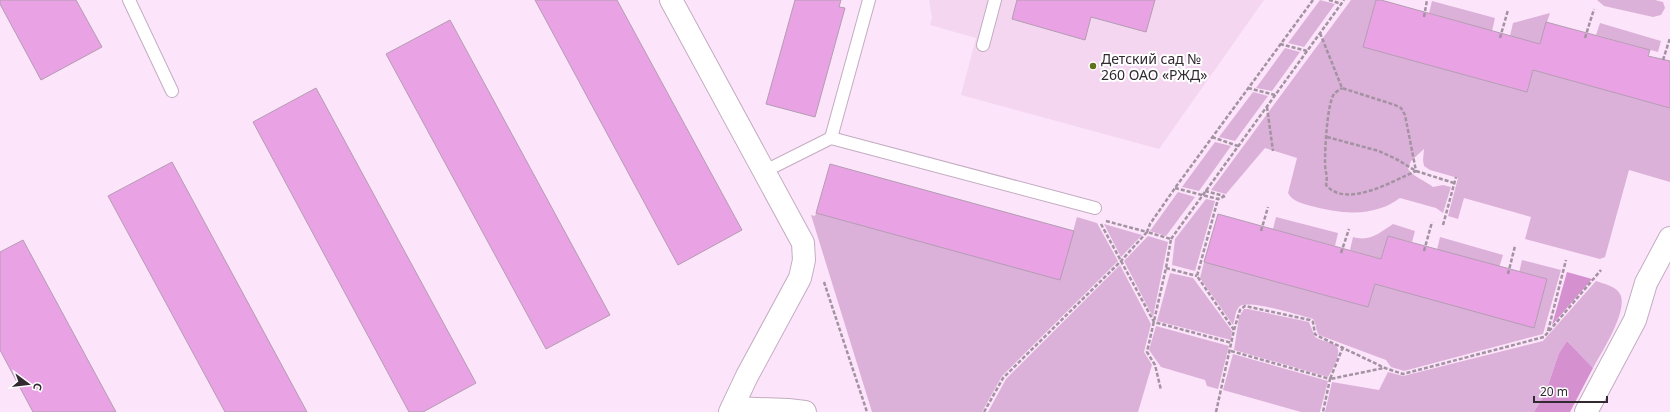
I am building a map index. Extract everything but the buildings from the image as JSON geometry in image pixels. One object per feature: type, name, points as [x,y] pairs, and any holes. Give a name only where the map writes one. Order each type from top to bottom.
[{"type":"street","points":[[672,0],[803,243],[804,260],[800,278],[747,376],[731,410],[788,410],[805,412]]},
{"type":"street","points":[[1586,412],[1635,320],[1646,282],[1670,238]]},
{"type":"lane","points":[[129,0],[172,91]]},
{"type":"lane","points":[[830,138],[869,0]]},
{"type":"lane","points":[[983,45],[995,0]]},
{"type":"lane","points":[[765,171],[830,138],[1095,208]]},
{"type":"path","points":[[984,412],[1003,378],[1121,261],[1147,232],[1150,224],[1175,188],[1312,0]]},
{"type":"path","points":[[1329,0],[1342,4]]},
{"type":"path","points":[[1161,390],[1155,365],[1147,352],[1166,268],[1170,239],[1344,0]]},
{"type":"path","points":[[1424,17],[1427,0]]},
{"type":"path","points":[[1585,38],[1594,9]]},
{"type":"path","points":[[1500,38],[1508,10]]},
{"type":"path","points":[[1320,34],[1342,88]]},
{"type":"path","points":[[1663,60],[1670,38]]},
{"type":"path","points":[[1280,44],[1307,51]]},
{"type":"path","points":[[1248,88],[1275,94]]},
{"type":"path","points":[[1342,88],[1334,95],[1330,104],[1327,120],[1324,165],[1328,176],[1326,185],[1331,190],[1350,195],[1364,193],[1416,171]]},
{"type":"path","points":[[1342,88],[1401,108],[1404,115],[1416,171]]},
{"type":"path","points":[[1267,106],[1273,150]]},
{"type":"path","points":[[1212,137],[1238,146]]},
{"type":"path","points":[[1327,137],[1379,151],[1416,171],[1454,183]]},
{"type":"path","points":[[1443,225],[1456,177]]},
{"type":"path","points":[[1175,188],[1218,200]]},
{"type":"path","points":[[1197,276],[1218,200],[1225,196],[1205,191]]},
{"type":"path","points":[[1261,231],[1268,207]]},
{"type":"path","points":[[1170,239],[1099,219],[1154,322],[1232,343]]},
{"type":"path","points":[[1424,251],[1432,222]]},
{"type":"path","points":[[1341,253],[1349,229]]},
{"type":"path","points":[[1508,274],[1515,246]]},
{"type":"path","points":[[1548,332],[1566,260]]},
{"type":"path","points":[[1166,268],[1197,276],[1234,330]]},
{"type":"path","points":[[1216,412],[1231,351],[1238,314],[1242,308],[1252,307],[1310,320],[1312,322],[1315,334],[1318,336],[1385,368],[1403,374],[1544,337],[1601,270]]},
{"type":"path","points":[[822,276],[867,412]]},
{"type":"path","points":[[1323,412],[1330,379],[1343,347]]},
{"type":"path","points":[[1231,351],[1330,379],[1385,368]]},
{"type":"shaded area","name":"Детский сад № 260 ОАО «РЖД»","points":[[929,0],[1264,0],[1159,149],[961,95],[976,38],[930,25],[932,18]]},
{"type":"shaded area","points":[[1320,0],[1335,4],[1304,47],[1288,43]]},
{"type":"shaded area","points":[[1351,0],[1376,0],[1363,47],[1527,92],[1533,70],[1670,108],[1670,182],[1629,170],[1605,257],[1600,259],[1525,239],[1531,217],[1464,198],[1458,219],[1448,216],[1458,178],[1430,170],[1424,166],[1424,149],[1411,161],[1408,169],[1417,177],[1433,187],[1443,185],[1451,187],[1443,213],[1436,208],[1400,198],[1389,205],[1364,212],[1328,210],[1301,203],[1292,198],[1288,193],[1297,158],[1265,148],[1226,194],[1211,190]]},
{"type":"shaded area","points":[[1597,0],[1655,0],[1663,2],[1665,8],[1661,15],[1653,17],[1604,6]]},
{"type":"shaded area","points":[[1432,1],[1495,18],[1492,31],[1429,13]]},
{"type":"shaded area","points":[[1550,13],[1540,44],[1510,36],[1513,23]]},
{"type":"shaded area","points":[[1600,23],[1661,41],[1658,52],[1596,35]]},
{"type":"shaded area","points":[[1285,48],[1300,52],[1272,91],[1256,88]]},
{"type":"shaded area","points":[[1253,92],[1268,96],[1235,141],[1219,137]]},
{"type":"shaded area","points":[[1215,142],[1231,146],[1199,191],[1182,187]]},
{"type":"shaded area","points":[[1178,192],[1195,197],[1166,236],[1150,231]]},
{"type":"shaded area","points":[[1206,199],[1215,201],[1195,271],[1172,265],[1175,239]]},
{"type":"shaded area","points":[[816,213],[1060,279],[1077,217],[1097,223],[1118,261],[1002,376],[982,412],[872,412],[811,215],[815,216]]},
{"type":"shaded area","points":[[1276,217],[1338,233],[1335,246],[1273,229]]},
{"type":"shaded area","points":[[1104,224],[1142,235],[1121,257]]},
{"type":"shaded area","points":[[1393,224],[1415,231],[1412,242],[1388,236],[1381,259],[1350,250],[1353,237],[1364,238],[1374,236]]},
{"type":"shaded area","points":[[1148,236],[1168,242],[1153,317],[1124,261]]},
{"type":"shaded area","points":[[1440,237],[1503,255],[1498,271],[1491,264],[1443,251],[1442,256],[1436,254]]},
{"type":"shaded area","points":[[1522,260],[1561,270],[1543,334],[1404,371],[1391,367],[1386,360],[1319,335],[1313,319],[1262,306],[1244,305],[1239,307],[1233,325],[1200,278],[1204,262],[1368,307],[1375,284],[1534,327],[1547,279],[1522,272],[1518,277]]},
{"type":"shaded area","points":[[1120,265],[1151,324],[1144,352],[1152,365],[1138,412],[988,412],[1006,379]]},
{"type":"shaded area","points":[[1567,272],[1592,279],[1552,325]]},
{"type":"shaded area","points":[[1170,273],[1193,278],[1232,331],[1231,340],[1157,321]]},
{"type":"shaded area","points":[[1596,281],[1613,287],[1620,294],[1622,301],[1621,310],[1613,331],[1593,368],[1567,341],[1559,353],[1545,394],[1534,412],[1325,412],[1332,382],[1379,390],[1388,372],[1403,376],[1543,341]]},
{"type":"shaded area","points":[[1244,309],[1309,322],[1315,337],[1335,345],[1337,348],[1338,356],[1328,377],[1234,350],[1239,317]]},
{"type":"shaded area","points":[[1156,326],[1229,346],[1218,389],[1207,386],[1205,380],[1161,367],[1149,350]]},
{"type":"shaded area","points":[[1567,341],[1593,368],[1570,412],[1534,412],[1545,394],[1559,353]]},
{"type":"shaded area","points":[[1233,354],[1328,381],[1320,412],[1301,412],[1223,390]]},
{"type":"place","name":"Детский сад № 260 ОАО «РЖД»","points":[[1093,66]]}]
